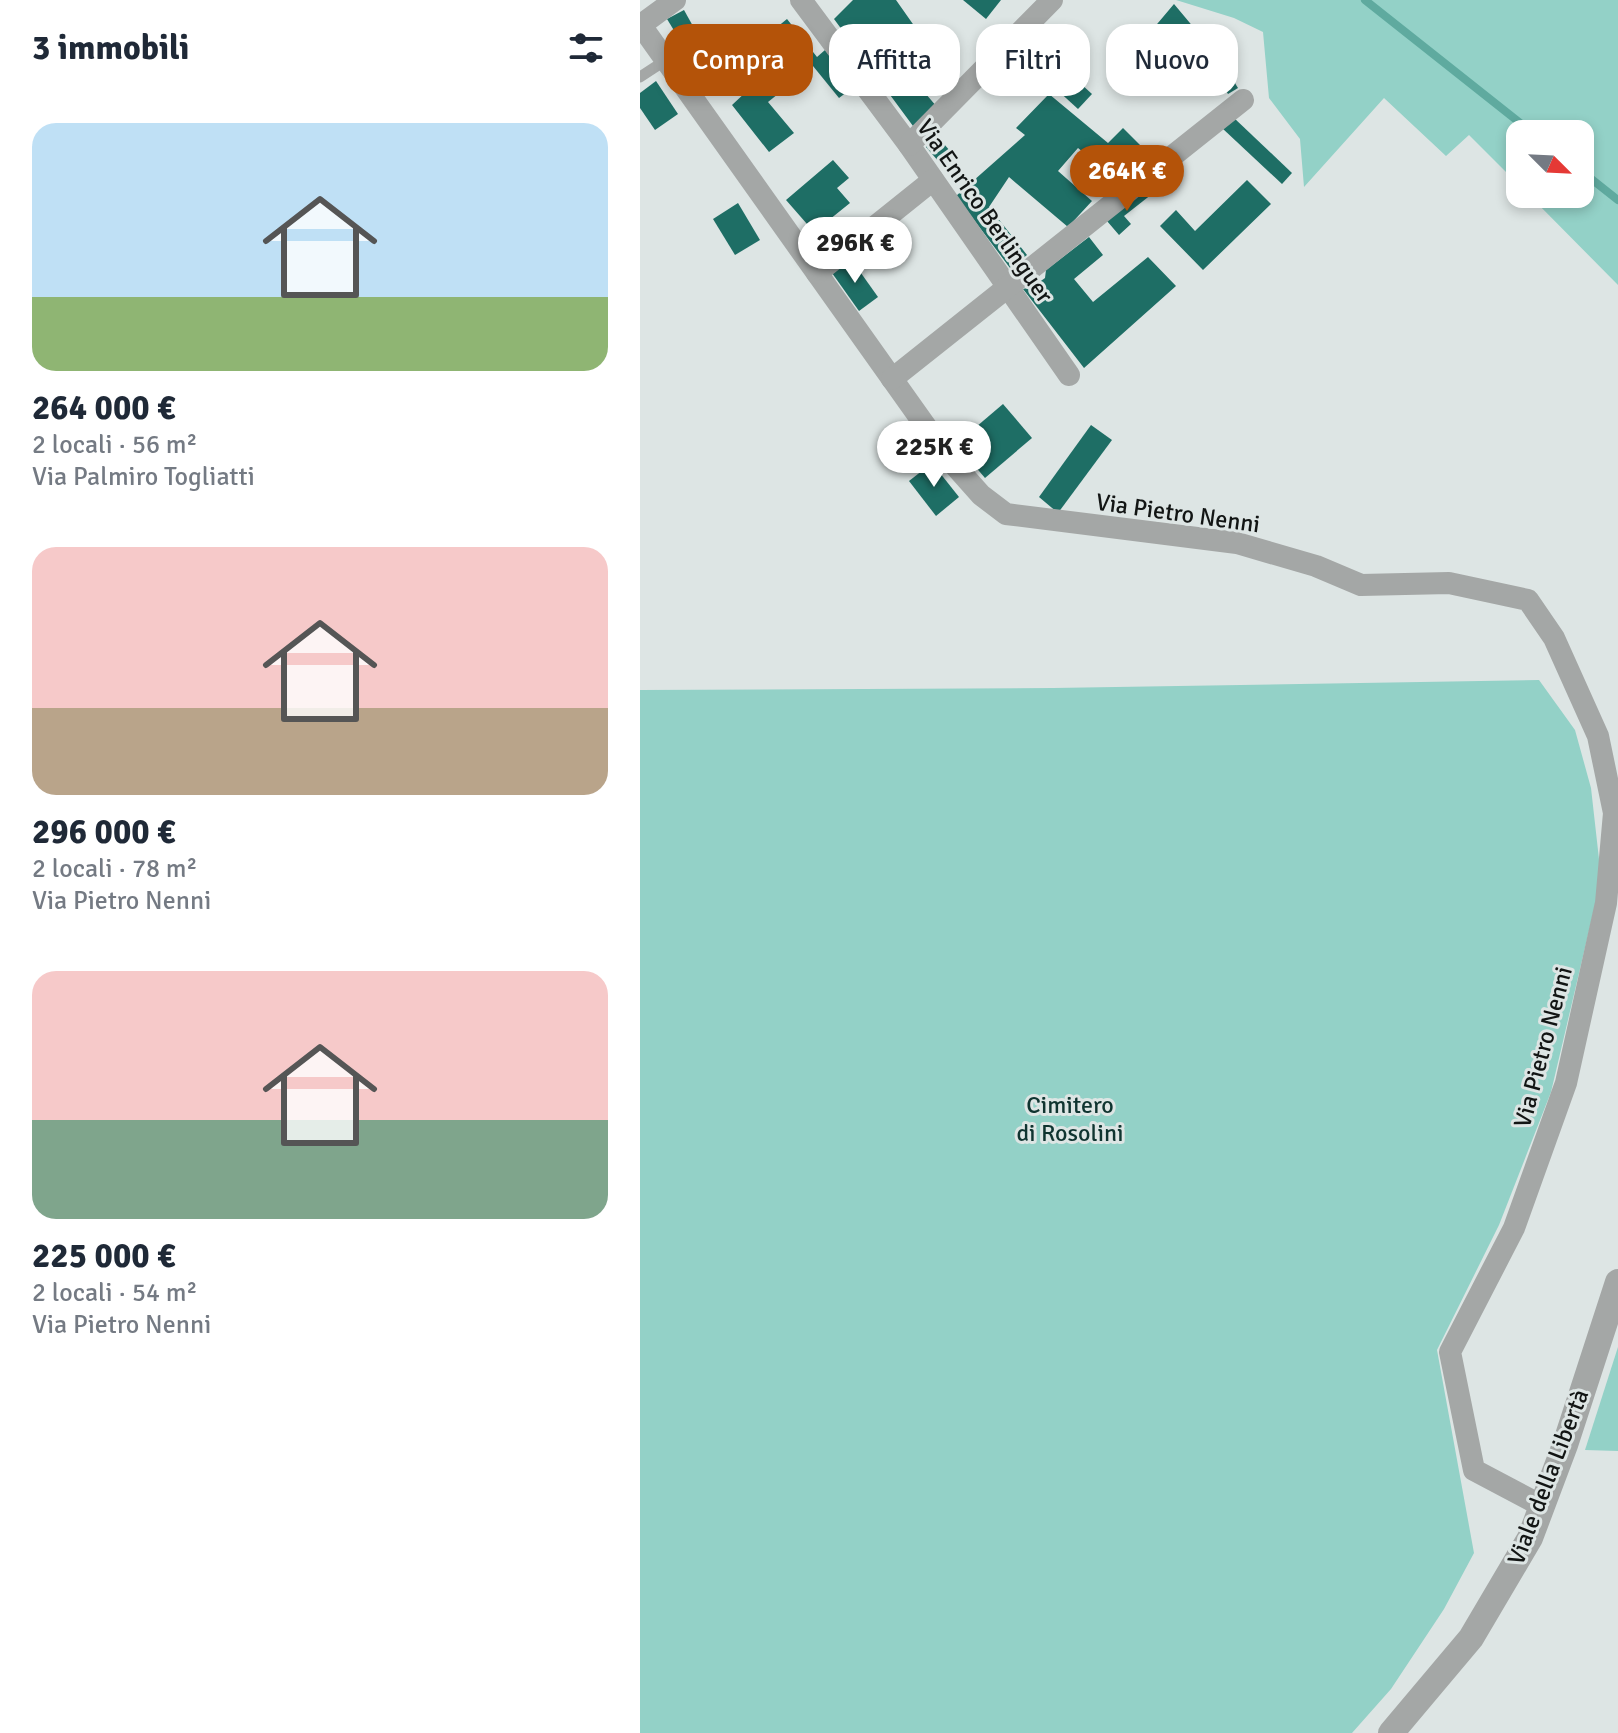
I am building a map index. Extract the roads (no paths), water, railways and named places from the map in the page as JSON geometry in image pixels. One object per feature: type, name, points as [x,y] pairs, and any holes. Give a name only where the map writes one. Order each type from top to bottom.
[{"type":"street","points":[[640,24],[675,0]]},
{"type":"street","name":"Via Enrico Berlinguer","points":[[801,0],[909,145],[1069,375]]},
{"type":"street","points":[[909,145],[1052,0]]},
{"type":"street","name":"Via Pietro Nenni","points":[[640,24],[664,57]]},
{"type":"street","name":"Via Pietro Nenni","points":[[692,96],[949,459],[981,495],[1006,514],[1237,543],[1316,566],[1361,585],[1449,583],[1515,597],[1528,600],[1554,638],[1598,736],[1614,813],[1606,903],[1566,1083],[1514,1228],[1450,1352],[1474,1470],[1542,1506]]},
{"type":"street","points":[[892,379],[1243,100]]},
{"type":"street","points":[[817,273],[933,180]]},
{"type":"street","name":"Viale della Libertà","points":[[1391,1733],[1471,1638],[1530,1538],[1565,1445],[1618,1282]]},
{"type":"lane","points":[[640,77],[664,61]]},
{"type":"waterway","points":[[1365,0],[1516,120]]},
{"type":"waterway","points":[[1594,181],[1618,200]]},
{"type":"park label","name":"Cimitero di Rosolini","points":[[1070,1119]]}]
